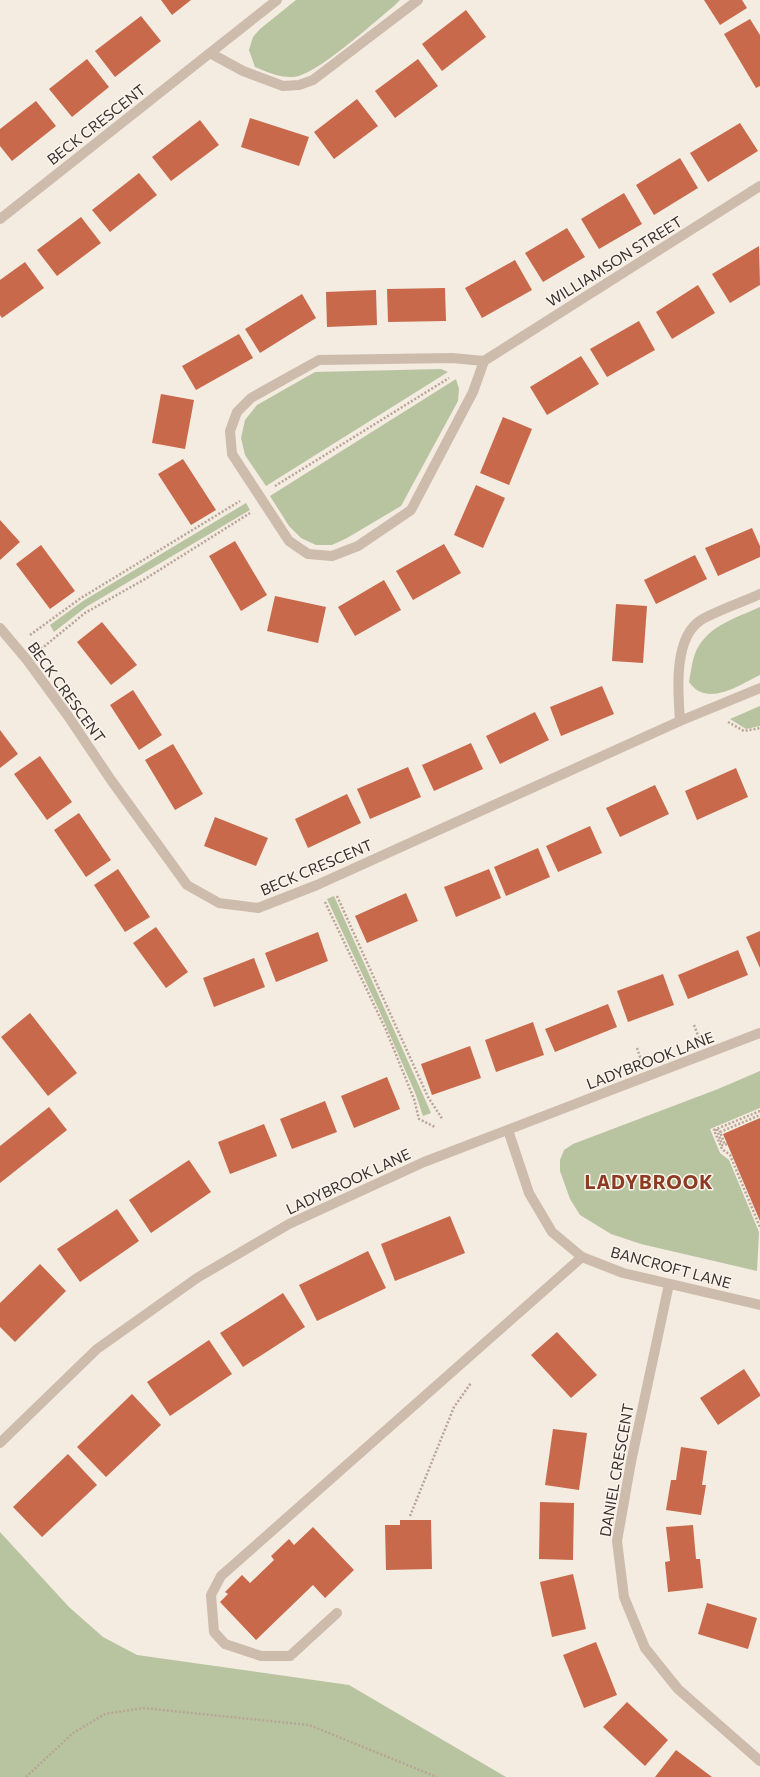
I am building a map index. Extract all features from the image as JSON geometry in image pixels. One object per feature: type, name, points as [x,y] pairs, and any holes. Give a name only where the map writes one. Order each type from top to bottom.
[{"type":"street","name":"BECK CRESCENT","points":[[0,219],[277,0]]},
{"type":"street","points":[[210,53],[244,71],[283,86],[299,85],[313,80],[418,0]]},
{"type":"street","name":"WILLIAMSON STREET","points":[[484,361],[760,186]]},
{"type":"street","points":[[452,358],[484,361],[473,392],[411,510],[358,546],[332,556],[308,554],[288,541],[232,454],[230,432],[237,412],[251,398],[319,360],[452,358]]},
{"type":"street","points":[[680,721],[678,690],[682,647],[688,634],[700,621],[760,594]]},
{"type":"street","name":"BECK CRESCENT","points":[[0,628],[27,660],[187,885],[219,903],[258,908],[317,885],[680,721],[760,688]]},
{"type":"street","name":"LADYBROOK LANE","points":[[0,1444],[97,1349],[197,1278],[303,1218],[424,1162],[760,1033]]},
{"type":"street","name":"BANCROFT LANE","points":[[508,1130],[530,1193],[548,1226],[552,1232],[582,1257],[622,1273],[760,1305]]},
{"type":"street","points":[[337,1613],[290,1656],[261,1656],[225,1644],[214,1632],[211,1595],[221,1576],[582,1257]]},
{"type":"street","name":"DANIEL CRESCENT","points":[[669,1284],[631,1462],[617,1541],[624,1597],[645,1648],[678,1689],[758,1756]]},
{"type":"path","points":[[15,646],[81,598],[260,497],[450,377]]},
{"type":"path","points":[[27,660],[85,613],[145,579],[260,497]]},
{"type":"path","points":[[706,711],[744,731],[760,728]]},
{"type":"path","points":[[330,879],[428,1097],[443,1120]]},
{"type":"path","points":[[317,885],[386,1030],[414,1099],[419,1119],[435,1127]]},
{"type":"path","points":[[760,1111],[714,1130],[722,1149],[730,1155],[760,1227]]},
{"type":"path","points":[[717,1129],[722,1145],[726,1144],[720,1132],[760,1116]]},
{"type":"path","points":[[410,1516],[454,1407],[475,1377]]},
{"type":"path","points":[[26,1777],[73,1733],[105,1714],[144,1708],[309,1725],[437,1777]]},
{"type":"green space","points":[[296,0],[400,0],[331,58],[304,74],[294,77],[284,77],[255,67],[249,50],[253,37],[260,29]]},
{"type":"green space","points":[[441,369],[448,372],[266,486],[245,455],[241,438],[245,420],[257,405],[315,372]]},
{"type":"green space","points":[[456,379],[459,389],[458,401],[401,506],[347,538],[332,545],[316,545],[301,538],[289,526],[270,496]]},
{"type":"green space","points":[[246,503],[250,510],[86,607],[54,632],[50,625],[83,601]]},
{"type":"green space","points":[[760,607],[760,675],[723,692],[714,694],[696,690],[689,682],[694,657],[702,641],[724,623]]},
{"type":"green space","points":[[760,706],[760,726],[746,729],[730,719]]},
{"type":"green space","points":[[334,896],[431,1113],[423,1116],[416,1095],[379,1010],[327,899]]},
{"type":"green space","points":[[760,1071],[760,1108],[710,1129],[720,1153],[729,1160],[759,1232],[757,1271],[641,1244],[611,1234],[580,1215],[570,1199],[560,1171],[560,1160],[564,1150],[573,1144],[718,1089]]},
{"type":"green space","points":[[0,1532],[69,1607],[103,1637],[137,1655],[349,1685],[506,1777],[0,1777]]},
{"type":"building","points":[[161,0],[191,0],[172,15]]},
{"type":"building","points":[[704,0],[742,0],[747,8],[720,25]]},
{"type":"building","points":[[466,10],[486,37],[442,71],[422,44]]},
{"type":"building","points":[[141,16],[161,41],[115,77],[95,51]]},
{"type":"building","points":[[750,19],[760,35],[760,86],[756,88],[724,34]]},
{"type":"building","points":[[87,59],[109,87],[72,117],[49,89]]},
{"type":"building","points":[[418,59],[438,86],[395,118],[375,91]]},
{"type":"building","points":[[357,99],[378,126],[334,159],[314,132]]},
{"type":"building","points":[[36,101],[56,126],[12,161],[0,146],[0,129]]},
{"type":"building","points":[[250,118],[309,137],[299,166],[241,147]]},
{"type":"building","points":[[200,120],[219,145],[171,181],[152,157]]},
{"type":"building","points":[[740,123],[758,151],[708,182],[690,153]]},
{"type":"building","points":[[680,158],[698,188],[654,215],[636,185]]},
{"type":"building","points":[[139,173],[157,195],[110,232],[92,210]]},
{"type":"building","points":[[624,193],[642,224],[599,249],[581,219]]},
{"type":"building","points":[[81,217],[101,243],[57,276],[37,250]]},
{"type":"building","points":[[567,228],[585,257],[543,282],[525,253]]},
{"type":"building","points":[[759,246],[760,285],[730,303],[712,274]]},
{"type":"building","points":[[515,260],[532,290],[482,318],[465,288]]},
{"type":"building","points":[[25,262],[44,288],[2,318],[0,315],[0,280]]},
{"type":"building","points":[[698,285],[715,313],[672,339],[656,312]]},
{"type":"building","points":[[445,288],[446,321],[388,322],[387,289]]},
{"type":"building","points":[[376,290],[377,325],[327,327],[326,292]]},
{"type":"building","points":[[302,294],[316,318],[260,353],[245,329]]},
{"type":"building","points":[[639,321],[655,350],[607,377],[590,349]]},
{"type":"building","points":[[239,334],[253,358],[196,390],[182,366]]},
{"type":"building","points":[[581,356],[599,384],[547,415],[530,387]]},
{"type":"building","points":[[161,394],[194,400],[185,449],[152,443]]},
{"type":"building","points":[[503,417],[532,429],[509,485],[480,473]]},
{"type":"building","points":[[183,459],[216,510],[191,525],[158,474]]},
{"type":"building","points":[[476,485],[505,498],[483,548],[454,535]]},
{"type":"building","points":[[0,520],[20,542],[0,560]]},
{"type":"building","points":[[752,528],[760,546],[760,557],[718,576],[705,548]]},
{"type":"building","points":[[235,541],[267,595],[241,611],[209,556]]},
{"type":"building","points":[[444,544],[461,573],[413,600],[396,571]]},
{"type":"building","points":[[41,545],[75,591],[50,609],[16,564]]},
{"type":"building","points":[[695,555],[707,579],[656,604],[644,580]]},
{"type":"building","points":[[384,580],[401,610],[355,636],[338,607]]},
{"type":"building","points":[[275,596],[326,607],[318,643],[267,631]]},
{"type":"building","points":[[616,604],[647,606],[643,663],[612,661]]},
{"type":"building","points":[[102,622],[137,665],[111,685],[77,642]]},
{"type":"building","points":[[602,686],[614,714],[561,736],[550,707]]},
{"type":"building","points":[[133,690],[162,735],[139,750],[110,705]]},
{"type":"building","points":[[535,712],[549,740],[500,764],[486,736]]},
{"type":"building","points":[[0,730],[18,754],[0,768]]},
{"type":"building","points":[[471,743],[483,769],[434,791],[422,765]]},
{"type":"building","points":[[173,744],[203,794],[175,810],[145,760]]},
{"type":"building","points":[[40,756],[72,802],[47,820],[14,774]]},
{"type":"building","points":[[408,767],[421,797],[370,819],[357,789]]},
{"type":"building","points":[[736,768],[748,797],[697,820],[685,791]]},
{"type":"building","points":[[655,785],[669,814],[620,837],[606,808]]},
{"type":"building","points":[[347,794],[361,823],[308,848],[295,819]]},
{"type":"building","points":[[79,813],[111,860],[86,877],[54,830]]},
{"type":"building","points":[[215,817],[268,838],[256,866],[204,846]]},
{"type":"building","points":[[590,826],[602,853],[558,872],[546,846]]},
{"type":"building","points":[[538,848],[550,877],[506,896],[494,867]]},
{"type":"building","points":[[118,869],[150,917],[125,932],[94,885]]},
{"type":"building","points":[[489,869],[501,898],[456,917],[444,887]]},
{"type":"building","points":[[406,893],[418,921],[367,943],[355,916]]},
{"type":"building","points":[[156,927],[188,972],[166,988],[133,943]]},
{"type":"building","points":[[760,931],[760,968],[746,937]]},
{"type":"building","points":[[318,932],[328,961],[276,982],[265,953]]},
{"type":"building","points":[[738,950],[748,975],[688,999],[678,975]]},
{"type":"building","points":[[254,958],[265,987],[214,1007],[203,978]]},
{"type":"building","points":[[663,974],[674,1005],[628,1022],[617,991]]},
{"type":"building","points":[[608,1004],[617,1027],[555,1052],[545,1029]]},
{"type":"building","points":[[30,1013],[77,1073],[48,1096],[1,1037]]},
{"type":"building","points":[[533,1022],[544,1055],[496,1072],[485,1040]]},
{"type":"building","points":[[470,1046],[481,1078],[432,1095],[421,1064]]},
{"type":"building","points":[[387,1077],[400,1109],[354,1128],[341,1096]]},
{"type":"building","points":[[325,1101],[337,1132],[292,1149],[280,1119]]},
{"type":"building","points":[[49,1107],[67,1130],[0,1183],[0,1146]]},
{"type":"building","points":[[760,1118],[760,1221],[723,1134]]},
{"type":"building","points":[[264,1124],[277,1156],[230,1174],[218,1142]]},
{"type":"building","points":[[189,1160],[211,1192],[151,1233],[129,1200]]},
{"type":"building","points":[[117,1209],[139,1241],[80,1282],[57,1249]]},
{"type":"building","points":[[450,1216],[465,1253],[395,1281],[381,1244]]},
{"type":"building","points":[[368,1251],[386,1288],[317,1321],[299,1285]]},
{"type":"building","points":[[40,1264],[66,1291],[15,1342],[0,1327],[0,1303]]},
{"type":"building","points":[[283,1293],[305,1327],[243,1367],[220,1333]]},
{"type":"building","points":[[557,1332],[597,1375],[571,1398],[531,1355]]},
{"type":"building","points":[[209,1340],[232,1374],[170,1416],[147,1382]]},
{"type":"building","points":[[744,1369],[760,1396],[718,1425],[700,1398]]},
{"type":"building","points":[[132,1394],[161,1425],[106,1477],[77,1447]]},
{"type":"building","points":[[553,1429],[587,1433],[579,1490],[545,1485]]},
{"type":"building","points":[[681,1447],[707,1451],[702,1485],[706,1485],[701,1515],[666,1510],[671,1480],[676,1480]]},
{"type":"building","points":[[68,1454],[97,1485],[42,1537],[13,1507]]},
{"type":"building","points":[[540,1502],[574,1503],[573,1560],[539,1559]]},
{"type":"building","points":[[400,1520],[431,1520],[432,1569],[386,1570],[385,1525],[400,1525]]},
{"type":"building","points":[[693,1525],[696,1559],[700,1559],[703,1588],[668,1592],[665,1562],[670,1561],[666,1527]]},
{"type":"building","points":[[313,1527],[354,1570],[325,1598],[313,1585],[256,1640],[220,1602],[228,1594],[225,1592],[242,1575],[250,1583],[274,1560],[271,1556],[289,1539],[294,1545]]},
{"type":"building","points":[[573,1574],[586,1629],[552,1637],[540,1582]]},
{"type":"building","points":[[707,1603],[757,1618],[748,1649],[698,1634]]},
{"type":"building","points":[[596,1642],[617,1695],[584,1708],[563,1655]]},
{"type":"building","points":[[627,1702],[668,1740],[645,1766],[603,1727]]},
{"type":"building","points":[[676,1750],[712,1777],[655,1777]]},
{"type":"district","name":"LADYBROOK","points":[[649,1181]]}]
